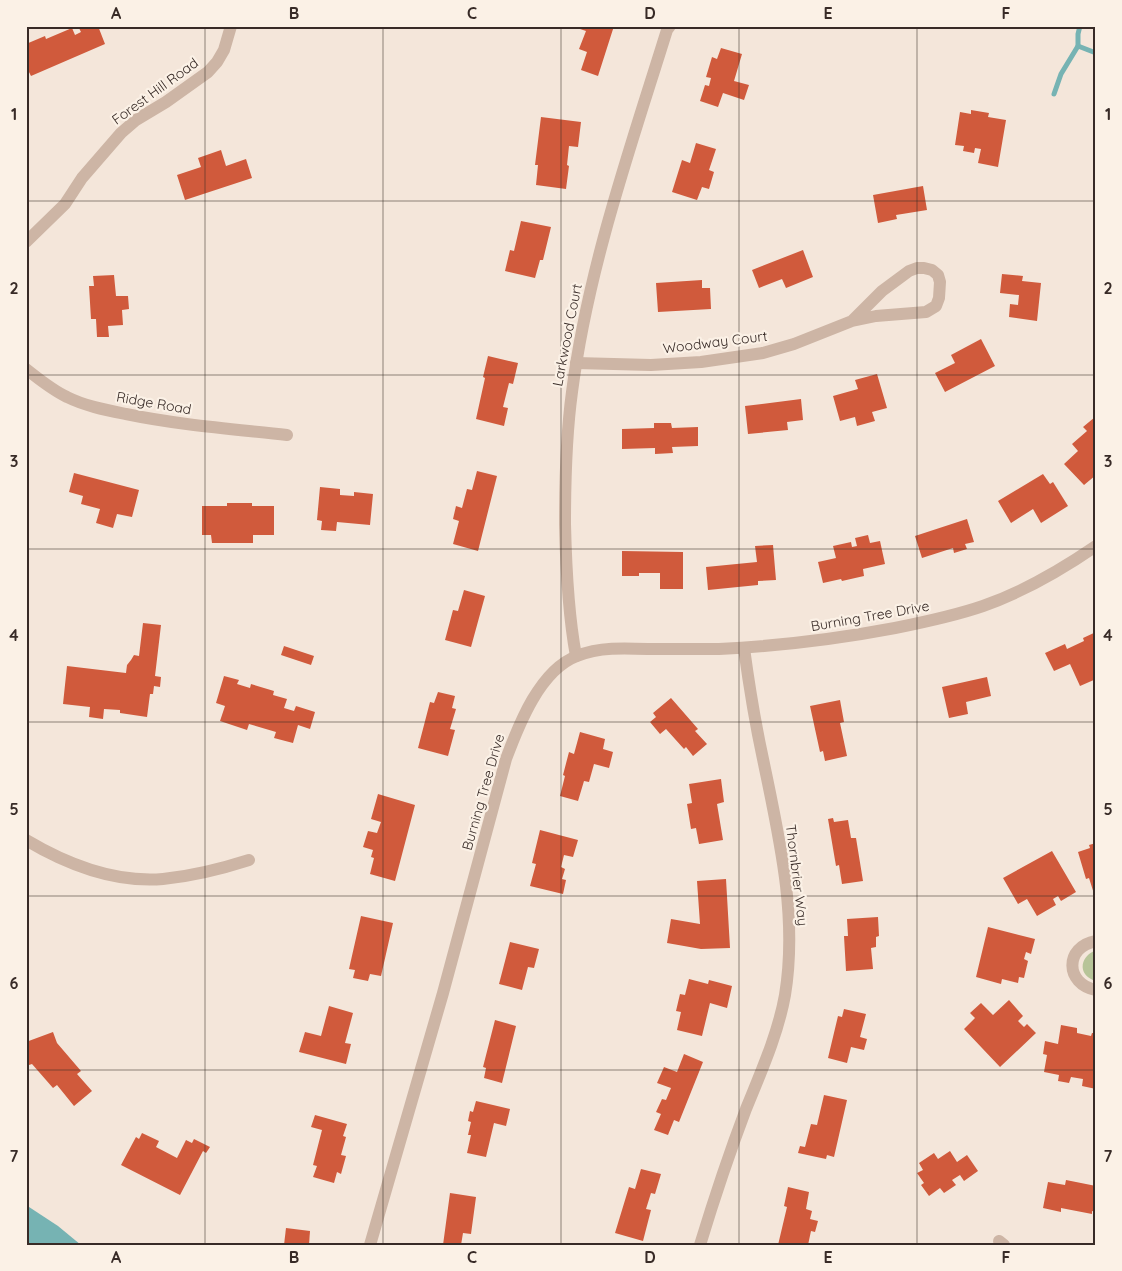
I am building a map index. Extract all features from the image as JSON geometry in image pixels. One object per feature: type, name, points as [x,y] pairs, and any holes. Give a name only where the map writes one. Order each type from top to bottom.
[{"type":"street","name":"Forest Hill Road","points":[[26,242],[65,204],[82,178],[120,133],[136,120],[166,102],[208,72],[224,50],[231,26]]},
{"type":"street","name":"Larkwood Court","points":[[576,656],[568,596],[565,496],[568,422],[576,364],[588,301],[609,217],[668,28]]},
{"type":"street","name":"Woodway Court","points":[[576,364],[701,362],[763,354],[852,321],[876,316],[926,312],[936,306],[940,298],[938,275],[932,270],[924,268],[909,271],[882,291],[852,321]]},
{"type":"street","name":"Ridge Road","points":[[26,368],[67,397],[89,406],[153,420],[286,435]]},
{"type":"street","name":"Burning Tree Drive","points":[[370,1245],[443,993],[506,759],[527,708],[537,692],[556,669],[576,656],[596,650],[744,648],[819,641],[952,616],[984,606],[1025,588],[1096,546]]},
{"type":"street","name":"Thornbrier Way","points":[[700,1245],[721,1175],[766,1060],[777,1026],[784,997],[788,964],[790,930],[786,883],[752,703],[744,648]]},
{"type":"street","points":[[26,840],[49,854],[72,864],[107,875],[136,879],[162,879],[193,875],[249,860]]},
{"type":"street","points":[[1096,941],[1082,945],[1074,957],[1073,969],[1074,975],[1082,984],[1087,988],[1096,990]]},
{"type":"green space","points":[[1096,951],[1096,981],[1086,975],[1083,967],[1085,958]]},
{"type":"water","points":[[26,1205],[58,1226],[81,1245],[26,1245]]},
{"type":"building","points":[[78,26],[98,26],[105,44],[31,76],[26,66],[26,44],[45,36],[46,39],[72,28],[75,35],[81,32]]},
{"type":"building","points":[[578,26],[614,26],[598,76],[581,70],[587,52],[579,49],[586,31],[577,28]]},
{"type":"building","points":[[721,48],[742,54],[734,81],[749,85],[744,100],[723,93],[718,107],[700,101],[705,85],[709,86],[711,78],[706,77],[712,57],[717,59]]},
{"type":"building","points":[[971,110],[989,113],[988,117],[1006,120],[998,167],[978,163],[981,149],[975,148],[974,153],[963,151],[964,146],[955,145],[960,112],[971,114]]},
{"type":"building","points":[[541,117],[581,122],[578,147],[569,146],[566,189],[536,185],[538,165],[535,165]]},
{"type":"building","points":[[696,143],[716,149],[709,170],[714,172],[709,189],[702,187],[697,200],[672,192],[682,160],[690,163]]},
{"type":"building","points":[[221,150],[226,166],[246,159],[252,178],[185,200],[177,175],[201,167],[198,158]]},
{"type":"building","points":[[923,186],[927,210],[896,215],[897,219],[878,223],[873,195]]},
{"type":"building","points":[[521,221],[551,227],[543,260],[540,260],[535,278],[505,271],[510,250],[514,251]]},
{"type":"building","points":[[803,250],[813,277],[786,288],[782,279],[759,288],[752,270]]},
{"type":"building","points":[[1002,274],[1023,276],[1022,281],[1041,283],[1037,321],[1009,317],[1010,304],[1018,305],[1019,295],[1000,293]]},
{"type":"building","points":[[114,275],[116,296],[128,296],[129,309],[122,310],[123,325],[108,326],[109,337],[97,337],[96,319],[91,319],[89,286],[94,286],[93,276]]},
{"type":"building","points":[[702,280],[702,288],[710,288],[711,309],[658,312],[656,283]]},
{"type":"building","points":[[981,339],[995,366],[945,392],[935,373],[955,363],[951,355]]},
{"type":"building","points":[[488,356],[518,363],[513,384],[509,383],[503,407],[508,408],[504,426],[476,419]]},
{"type":"building","points":[[877,374],[887,408],[872,412],[875,421],[857,426],[855,417],[840,421],[833,396],[858,389],[855,380]]},
{"type":"building","points":[[801,399],[803,420],[787,422],[788,430],[748,434],[745,406]]},
{"type":"building","points":[[1095,417],[1096,475],[1084,485],[1064,464],[1078,451],[1072,444],[1087,431],[1083,427]]},
{"type":"building","points":[[654,423],[671,423],[672,428],[698,427],[698,446],[672,447],[673,453],[655,454],[655,448],[622,449],[622,429],[654,428]]},
{"type":"building","points":[[477,471],[497,476],[478,551],[453,544],[459,521],[453,519],[456,506],[462,508],[467,489],[472,490]]},
{"type":"building","points":[[74,473],[139,490],[132,517],[117,514],[113,528],[96,523],[100,509],[81,504],[83,496],[69,492]]},
{"type":"building","points":[[1043,474],[1050,484],[1053,482],[1068,506],[1041,523],[1033,509],[1011,523],[998,501]]},
{"type":"building","points":[[320,487],[340,489],[340,495],[354,496],[354,492],[373,494],[370,525],[337,522],[336,531],[321,530],[322,521],[317,520]]},
{"type":"building","points":[[227,503],[252,503],[252,506],[274,506],[274,535],[253,535],[253,543],[212,543],[211,535],[202,535],[202,506],[227,506]]},
{"type":"building","points":[[967,519],[974,542],[965,544],[967,549],[954,553],[953,548],[922,558],[915,536]]},
{"type":"building","points":[[868,535],[870,543],[880,541],[885,564],[863,569],[864,576],[823,583],[818,562],[836,558],[833,546],[851,542],[852,547],[857,546],[855,538]]},
{"type":"building","points":[[773,545],[776,580],[758,581],[758,585],[708,590],[706,567],[757,562],[755,546]]},
{"type":"building","points":[[622,551],[683,552],[683,589],[660,589],[660,573],[639,573],[639,576],[622,576]]},
{"type":"building","points":[[464,590],[485,596],[471,647],[445,640],[453,610],[458,611]]},
{"type":"building","points":[[143,623],[161,625],[155,676],[161,677],[160,687],[154,686],[153,694],[150,694],[147,717],[120,713],[120,710],[104,709],[103,719],[89,717],[90,707],[63,704],[67,666],[126,673],[127,665],[134,655],[139,656]]},
{"type":"building","points":[[1096,632],[1096,679],[1080,686],[1070,664],[1054,671],[1045,653],[1065,644],[1067,649],[1084,641],[1083,638]]},
{"type":"building","points":[[284,646],[314,656],[311,665],[281,655]]},
{"type":"building","points":[[224,676],[239,680],[237,684],[250,688],[251,684],[274,691],[273,695],[287,699],[284,708],[294,711],[296,706],[315,712],[310,729],[298,725],[293,743],[274,738],[276,732],[249,724],[247,730],[220,721],[225,706],[216,703]]},
{"type":"building","points":[[987,677],[991,696],[966,702],[968,714],[949,718],[942,687]]},
{"type":"building","points":[[438,692],[455,696],[452,708],[456,709],[450,729],[455,730],[448,756],[418,748],[430,702],[434,703]]},
{"type":"building","points":[[671,698],[698,729],[695,731],[707,744],[693,756],[666,729],[660,734],[650,722],[656,717],[653,713]]},
{"type":"building","points":[[840,700],[844,722],[840,723],[847,756],[825,761],[823,751],[820,752],[810,706]]},
{"type":"building","points":[[580,732],[605,739],[603,749],[613,752],[609,768],[594,764],[589,782],[584,781],[578,801],[560,796],[569,752],[574,754]]},
{"type":"building","points":[[721,779],[724,802],[717,804],[723,840],[699,844],[696,828],[691,829],[687,804],[692,803],[689,784]]},
{"type":"building","points":[[378,794],[415,805],[395,881],[370,874],[374,858],[371,857],[373,850],[363,847],[368,831],[377,833],[381,822],[371,819]]},
{"type":"building","points":[[833,818],[834,822],[848,820],[851,838],[856,838],[863,881],[842,884],[839,865],[836,866],[828,819]]},
{"type":"building","points":[[540,830],[578,840],[573,857],[564,855],[561,867],[565,869],[562,879],[566,880],[563,894],[530,886],[536,864],[532,863]]},
{"type":"building","points":[[1096,843],[1095,897],[1089,878],[1086,879],[1078,852],[1090,848],[1089,845]]},
{"type":"building","points":[[1052,851],[1076,892],[1061,901],[1058,896],[1053,899],[1056,905],[1037,916],[1027,899],[1018,904],[1003,878]]},
{"type":"building","points":[[726,879],[730,948],[701,949],[667,943],[671,919],[700,924],[697,881]]},
{"type":"building","points":[[361,916],[393,923],[381,976],[370,974],[368,981],[353,978],[355,970],[349,969]]},
{"type":"building","points":[[878,917],[879,936],[876,937],[876,947],[871,948],[873,969],[846,971],[844,936],[848,936],[847,919]]},
{"type":"building","points":[[988,927],[1035,939],[1031,954],[1026,952],[1024,959],[1028,961],[1024,978],[1019,977],[1018,983],[1002,979],[1001,984],[976,977]]},
{"type":"building","points":[[510,942],[539,949],[534,968],[528,967],[522,990],[499,984]]},
{"type":"building","points":[[689,979],[708,984],[709,980],[732,986],[727,1008],[710,1003],[702,1036],[677,1030],[681,1012],[676,1011],[680,994],[685,995]]},
{"type":"building","points":[[1009,1000],[1023,1016],[1018,1021],[1024,1027],[1027,1024],[1036,1033],[1000,1067],[964,1029],[975,1018],[970,1013],[981,1003],[993,1015]]},
{"type":"building","points":[[329,1006],[353,1013],[345,1043],[351,1044],[346,1064],[299,1052],[305,1032],[321,1036]]},
{"type":"building","points":[[844,1009],[866,1014],[860,1037],[867,1039],[864,1050],[851,1047],[847,1063],[828,1058],[838,1016],[842,1017]]},
{"type":"building","points":[[495,1020],[516,1026],[502,1083],[484,1078],[486,1068],[483,1067]]},
{"type":"building","points":[[1061,1025],[1077,1028],[1077,1033],[1091,1036],[1092,1033],[1096,1033],[1096,1089],[1082,1086],[1083,1079],[1071,1077],[1069,1083],[1058,1081],[1059,1075],[1044,1072],[1047,1055],[1043,1054],[1045,1041],[1058,1044]]},
{"type":"building","points":[[53,1032],[57,1043],[81,1071],[77,1074],[92,1091],[74,1106],[57,1085],[53,1088],[32,1064],[26,1066],[26,1042]]},
{"type":"building","points":[[684,1054],[703,1062],[679,1122],[674,1120],[668,1135],[654,1130],[661,1114],[656,1112],[662,1099],[666,1100],[671,1088],[657,1083],[664,1067],[677,1072]]},
{"type":"building","points":[[824,1095],[847,1100],[834,1157],[827,1155],[826,1159],[798,1153],[800,1146],[805,1147],[811,1124],[817,1125]]},
{"type":"building","points":[[476,1101],[510,1109],[506,1126],[494,1123],[486,1157],[467,1153],[471,1135],[468,1135],[471,1122],[468,1121],[470,1111],[473,1112]]},
{"type":"building","points":[[315,1115],[347,1124],[343,1136],[346,1137],[341,1155],[346,1156],[341,1174],[337,1172],[334,1183],[313,1177],[317,1166],[313,1165],[322,1130],[311,1127]]},
{"type":"building","points":[[142,1133],[159,1141],[156,1147],[177,1158],[186,1140],[192,1143],[194,1139],[210,1147],[206,1153],[203,1151],[180,1195],[121,1165],[136,1137],[139,1139]]},
{"type":"building","points":[[950,1151],[957,1162],[967,1155],[978,1171],[964,1181],[960,1175],[952,1180],[956,1185],[944,1193],[940,1188],[929,1196],[921,1185],[924,1183],[917,1173],[923,1170],[919,1163],[934,1153],[938,1159]]},
{"type":"building","points":[[641,1169],[661,1174],[655,1194],[651,1193],[646,1209],[651,1210],[643,1241],[615,1233],[629,1187],[635,1189]]},
{"type":"building","points":[[1066,1180],[1096,1186],[1096,1212],[1092,1211],[1092,1214],[1061,1208],[1061,1212],[1043,1208],[1048,1182],[1065,1185]]},
{"type":"building","points":[[788,1187],[809,1192],[806,1209],[812,1211],[810,1219],[818,1221],[815,1232],[811,1231],[808,1245],[778,1245],[787,1207],[784,1206]]},
{"type":"building","points":[[450,1193],[476,1197],[471,1234],[463,1233],[461,1245],[443,1245]]},
{"type":"building","points":[[286,1228],[310,1231],[309,1245],[284,1245]]},
{"type":"waterway","points":[[1054,94],[1061,74],[1078,46],[1080,26]]},
{"type":"waterway","points":[[1078,46],[1096,53]]}]
